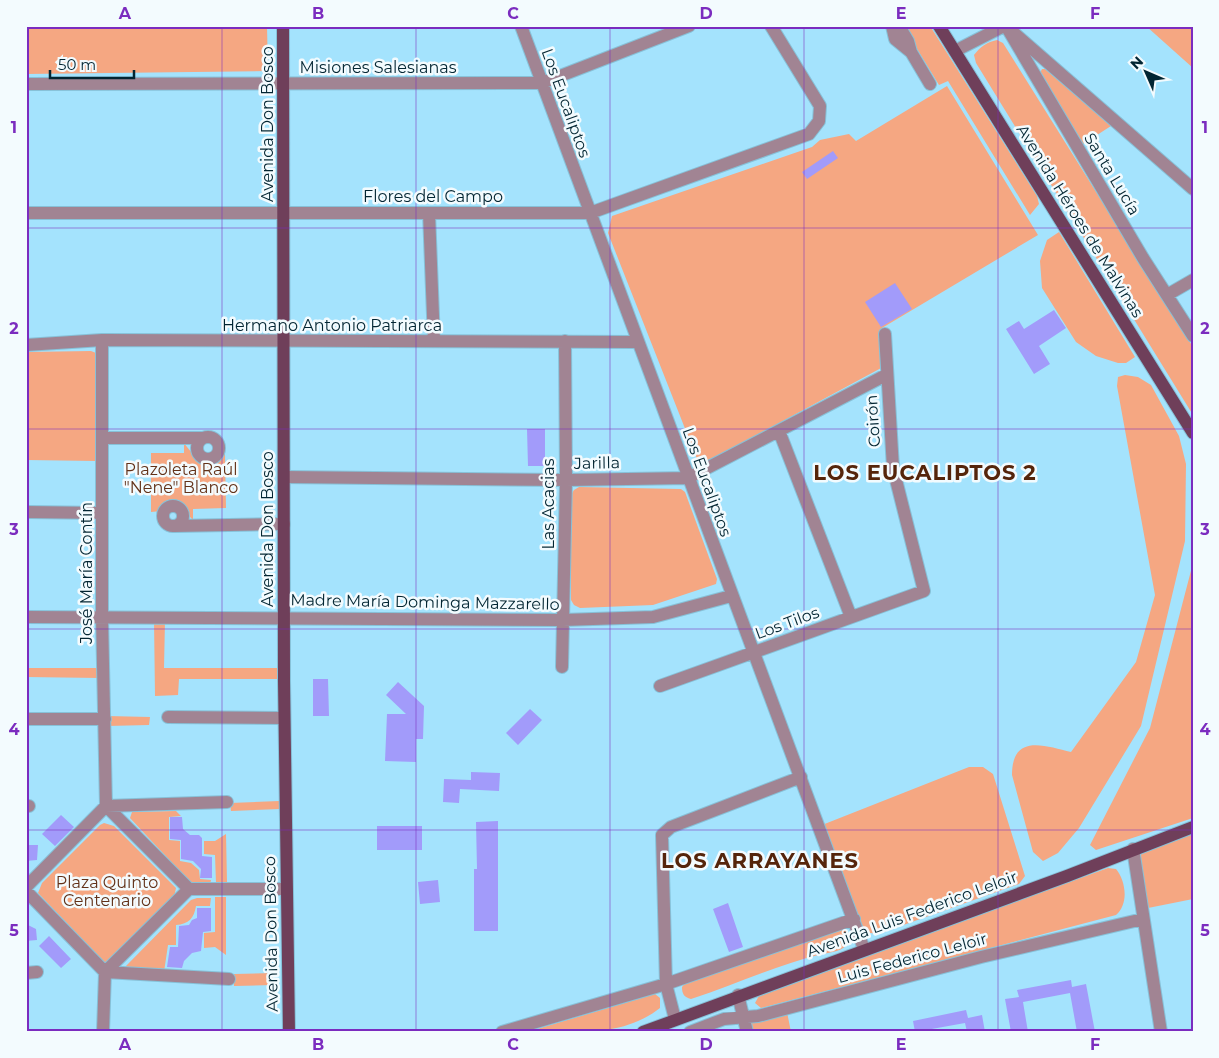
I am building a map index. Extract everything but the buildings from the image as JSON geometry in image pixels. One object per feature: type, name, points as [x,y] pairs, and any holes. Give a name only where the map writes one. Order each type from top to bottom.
[{"type":"main road","name":"Avenida Don Bosco","points":[[283,26],[284,718],[289,1032]]},
{"type":"main road","name":"Avenida Héroes de Malvinas","points":[[939,26],[1193,433]]},
{"type":"main road","name":"Avenida Luis Federico Leloir","points":[[643,1032],[738,995],[1066,876],[1193,827]]},
{"type":"street","name":"Los Eucaliptos","points":[[521,26],[752,653],[801,777],[864,949]]},
{"type":"street","name":"Misiones Salesianas","points":[[26,84],[542,83],[689,26]]},
{"type":"street","name":"Flores del Campo","points":[[26,213],[590,213],[809,134],[819,120],[820,106],[771,26]]},
{"type":"street","points":[[892,26],[895,39],[911,52]]},
{"type":"street","points":[[899,26],[908,41],[911,52],[930,84]]},
{"type":"street","points":[[954,51],[1005,26],[1193,189]]},
{"type":"street","name":"Santa Lucía","points":[[1005,26],[1193,336]]},
{"type":"street","points":[[429,213],[434,341]]},
{"type":"street","points":[[1167,295],[1193,280]]},
{"type":"street","name":"Coirón","points":[[885,334],[893,468],[924,591]]},
{"type":"street","name":"Hermano Antonio Patriarca","points":[[26,344],[102,340],[637,342]]},
{"type":"street","name":"José María Contín","points":[[102,340],[102,617],[106,806]]},
{"type":"street","name":"Las Acacias","points":[[562,667],[566,480],[565,342]]},
{"type":"street","name":"Jarilla","points":[[284,477],[566,480],[688,478],[886,375]]},
{"type":"street","points":[[780,431],[851,617]]},
{"type":"street","points":[[102,438],[203,438]]},
{"type":"street","points":[[26,512],[102,513]]},
{"type":"street","points":[[174,526],[284,524]]},
{"type":"street","name":"Los Tilos","points":[[660,686],[924,591]]},
{"type":"street","name":"Madre María Dominga Mazzarello","points":[[26,617],[563,620],[653,617],[731,596]]},
{"type":"street","points":[[168,717],[284,718]]},
{"type":"street","points":[[26,719],[104,719]]},
{"type":"street","points":[[675,1019],[666,984],[662,835],[671,827],[801,777]]},
{"type":"street","points":[[26,887],[106,806],[227,802]]},
{"type":"street","points":[[106,806],[189,889]]},
{"type":"street","points":[[1133,849],[1161,1032]]},
{"type":"street","points":[[103,1032],[105,972],[189,889],[286,889]]},
{"type":"street","points":[[26,891],[105,972],[229,979]]},
{"type":"street","points":[[502,1032],[666,984],[854,919]]},
{"type":"street","name":"Luis Federico Leloir","points":[[690,1032],[724,1019],[745,1018],[981,957],[1143,919]]},
{"type":"street","points":[[738,995],[747,1032]]},
{"type":"green space","points":[[26,26],[267,26],[268,71],[26,74]]},
{"type":"green space","points":[[903,26],[930,26],[1037,196],[1039,204],[1030,215],[948,81],[939,85]]},
{"type":"green space","points":[[1146,26],[1193,26],[1193,68]]},
{"type":"green space","points":[[997,40],[1003,43],[1193,347],[1193,415],[976,63],[974,55],[976,52],[981,47]]},
{"type":"green space","points":[[1042,69],[1045,69],[1111,126],[1083,144],[1040,73]]},
{"type":"green space","points":[[947,86],[1038,235],[882,328],[883,367],[709,461],[703,462],[697,459],[608,233],[612,216],[812,147],[820,140],[849,134],[856,141]]},
{"type":"green space","points":[[1059,232],[1135,357],[1126,363],[1118,363],[1096,356],[1076,342],[1042,288],[1040,261],[1047,240]]},
{"type":"green space","points":[[91,351],[96,353],[97,461],[26,460],[26,352]]},
{"type":"green space","points":[[1125,375],[1138,377],[1151,385],[1179,436],[1186,464],[1185,541],[1141,726],[1079,828],[1058,853],[1043,861],[1033,852],[1012,775],[1013,762],[1018,753],[1024,748],[1032,746],[1051,747],[1071,752],[1136,662],[1155,595],[1117,386],[1118,377]]},
{"type":"green space","name":"Plazoleta Raúl \"Nene\" Blanco","points":[[184,443],[196,457],[204,462],[213,462],[221,454],[225,454],[226,508],[193,509],[193,520],[182,507],[176,504],[167,505],[161,511],[151,512],[151,453],[184,453]]},
{"type":"green space","points":[[579,487],[681,489],[685,492],[717,579],[716,584],[653,605],[580,608],[574,605],[571,600],[571,495]]},
{"type":"green space","points":[[1193,563],[1193,818],[1096,850],[1090,845],[1150,728]]},
{"type":"green space","points":[[154,620],[165,620],[164,668],[280,668],[280,679],[179,679],[178,695],[155,696]]},
{"type":"green space","points":[[26,668],[100,668],[100,678],[26,677]]},
{"type":"green space","points":[[107,716],[150,717],[149,725],[107,726]]},
{"type":"green space","points":[[969,767],[983,767],[993,774],[1025,876],[1019,884],[878,934],[863,932],[822,825]]},
{"type":"green space","points":[[279,801],[280,809],[231,811],[230,803]]},
{"type":"green space","points":[[176,811],[181,816],[169,817],[169,840],[180,841],[180,861],[191,863],[199,870],[200,879],[211,880],[210,885],[198,885],[190,882],[130,818],[132,812]]},
{"type":"green space","name":"Plaza Quinto Centenario","points":[[104,823],[114,826],[176,888],[174,897],[107,963],[38,893],[42,883]]},
{"type":"green space","points":[[1193,833],[1193,899],[1143,909],[1137,856],[1147,850]]},
{"type":"green space","points":[[226,834],[227,882],[216,883],[215,855],[204,854],[204,841],[215,841]]},
{"type":"green space","points":[[1108,868],[1116,869],[1124,886],[1123,905],[1116,915],[761,1008],[755,1003],[760,994]]},
{"type":"green space","points":[[215,897],[226,897],[226,955],[215,947],[204,948],[204,933],[215,932]]},
{"type":"green space","points":[[211,898],[210,906],[196,906],[190,920],[176,925],[176,945],[168,945],[164,972],[126,969],[125,967],[191,900]]},
{"type":"green space","points":[[844,928],[850,939],[839,950],[788,964],[691,999],[683,993],[682,987],[686,982]]},
{"type":"green space","points":[[273,973],[273,985],[234,986],[234,974]]},
{"type":"green space","points":[[655,994],[660,998],[660,1008],[645,1018],[613,1029],[578,1032],[527,1032]]},
{"type":"green space","points":[[787,1012],[791,1032],[748,1032],[750,1023]]},
{"type":"district","name":"LOS EUCALIPTOS 2","points":[[925,472]]},
{"type":"district","name":"LOS ARRAYANES","points":[[760,860]]}]
